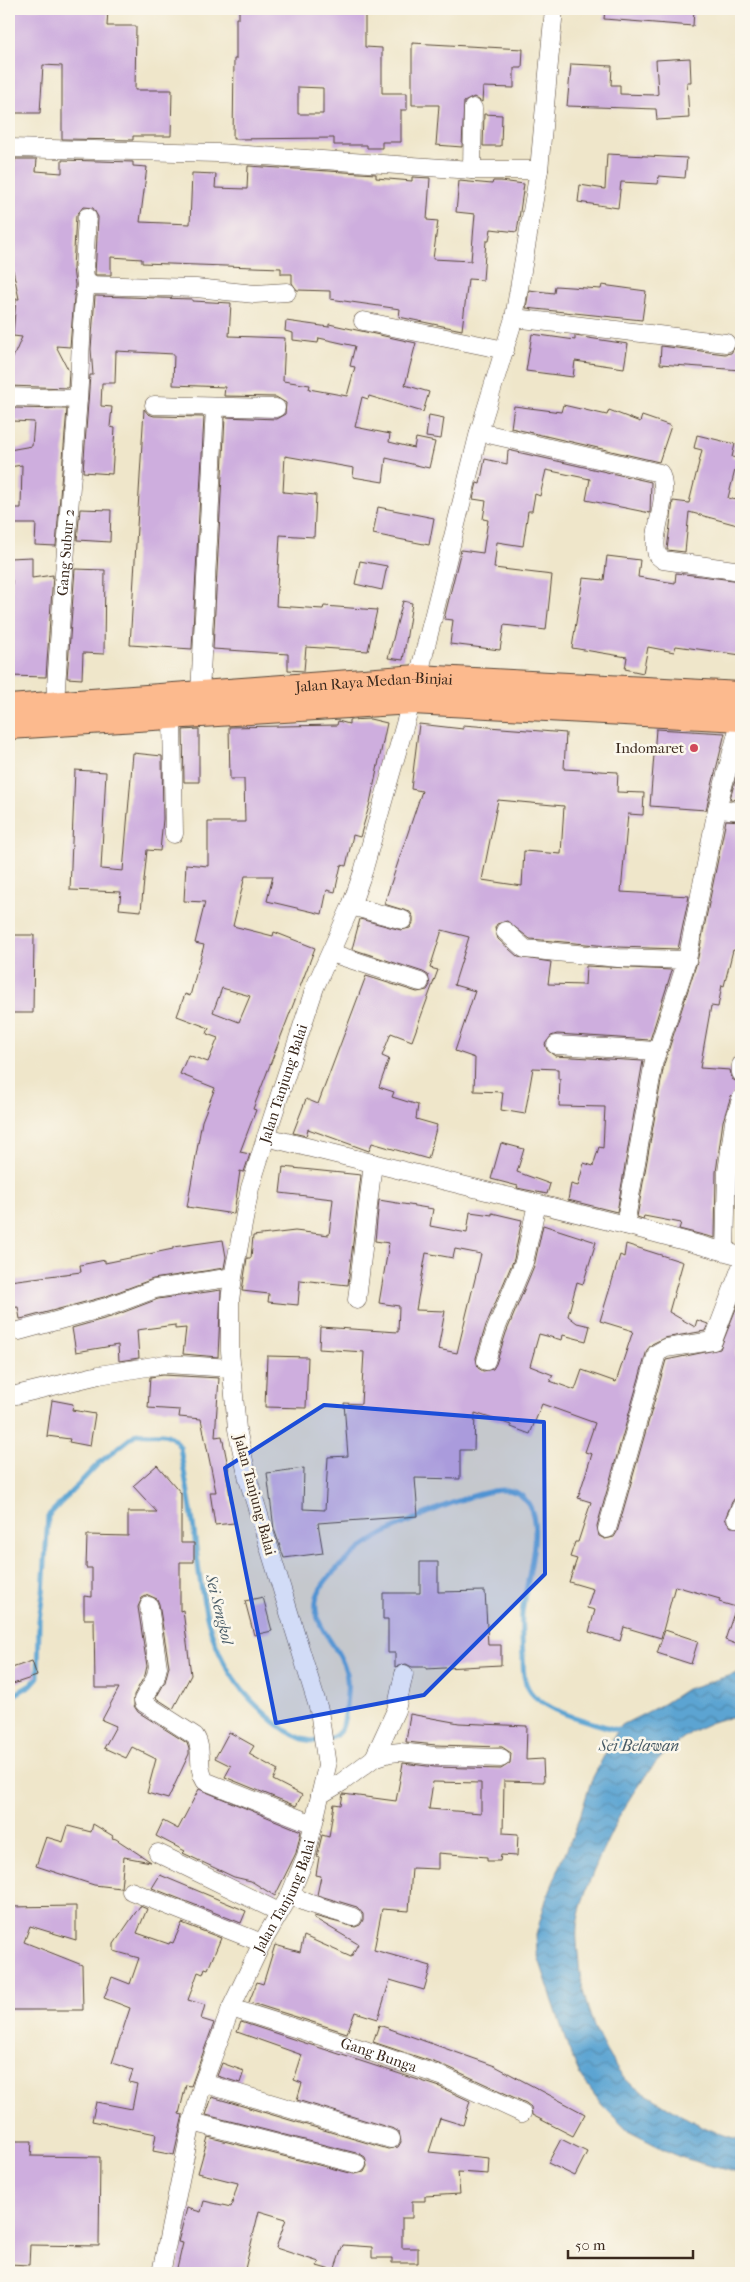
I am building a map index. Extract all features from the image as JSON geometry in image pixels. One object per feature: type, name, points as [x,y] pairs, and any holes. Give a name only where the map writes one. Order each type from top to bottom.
[{"type":"highway","name":"Jalan Raya Medan-Binjai","points":[[9,708],[200,693],[415,689],[741,695]]},
{"type":"highway","name":"Jalan Raya Medan-Binjai","points":[[9,726],[172,716],[415,689],[741,718]]},
{"type":"street","name":"Jalan Tanjung Balai","points":[[161,2273],[192,2122],[203,2082],[231,2008],[262,1943],[290,1895],[306,1856],[327,1766],[319,1710],[248,1479],[237,1429],[232,1368],[230,1301],[233,1277],[250,1188],[266,1137],[315,987],[351,906],[362,872],[415,689],[479,432],[514,318],[539,170],[554,9]]},
{"type":"street","points":[[472,170],[473,108]]},
{"type":"street","points":[[9,148],[218,153],[472,170],[539,170]]},
{"type":"street","name":"Gang Subur 2","points":[[55,704],[64,552],[78,399],[81,317],[86,285],[84,269],[87,217]]},
{"type":"street","points":[[86,285],[196,288],[255,294],[287,292]]},
{"type":"street","points":[[514,318],[726,343]]},
{"type":"street","points":[[363,321],[505,350]]},
{"type":"street","points":[[9,397],[78,399]]},
{"type":"street","points":[[154,404],[276,408]]},
{"type":"street","points":[[200,693],[215,407]]},
{"type":"street","points":[[479,432],[660,473],[663,481],[663,494],[657,555],[663,560],[741,571]]},
{"type":"street","points":[[172,716],[174,834]]},
{"type":"street","points":[[624,1225],[657,1051],[694,935],[718,809],[741,718]]},
{"type":"street","points":[[718,809],[741,810]]},
{"type":"street","points":[[351,906],[403,920]]},
{"type":"street","points":[[505,931],[526,949],[618,958],[687,960]]},
{"type":"street","points":[[331,953],[420,982]]},
{"type":"street","points":[[556,1045],[657,1051]]},
{"type":"street","points":[[741,1065],[741,1073]]},
{"type":"street","points":[[266,1137],[733,1253],[727,1172],[734,1122],[741,1100]]},
{"type":"street","points":[[357,1300],[373,1163]]},
{"type":"street","points":[[486,1361],[496,1329],[524,1262],[537,1204]]},
{"type":"street","points":[[607,1529],[658,1353],[666,1348],[713,1341],[741,1267]]},
{"type":"street","points":[[19,1331],[107,1307],[155,1289],[233,1277]]},
{"type":"street","points":[[16,1395],[99,1375],[165,1364],[232,1368]]},
{"type":"street","points":[[149,1606],[158,1667],[156,1679],[143,1700],[144,1704],[195,1736],[199,1741],[201,1774],[205,1781],[313,1824]]},
{"type":"street","points":[[374,1758],[396,1710],[404,1674]]},
{"type":"street","points":[[320,1795],[342,1782],[374,1758],[400,1752],[435,1756],[502,1758]]},
{"type":"street","points":[[158,1853],[279,1912]]},
{"type":"street","points":[[131,1891],[262,1943]]},
{"type":"street","points":[[290,1895],[308,1903],[353,1917]]},
{"type":"street","name":"Gang Bunga","points":[[231,2008],[444,2077],[522,2113]]},
{"type":"street","points":[[203,2082],[391,2139]]},
{"type":"street","points":[[192,2122],[357,2164]]},
{"type":"highlighted area","points":[[324,1405],[544,1422],[545,1574],[424,1695],[276,1723],[225,1468]]},
{"type":"water","name":"Sei Belawan","points":[[741,1672],[741,1717],[719,1720],[686,1736],[671,1748],[644,1777],[623,1809],[589,1884],[578,1920],[577,1936],[581,1980],[588,2009],[599,2038],[614,2064],[633,2086],[674,2111],[717,2133],[741,2140],[741,2174],[686,2159],[669,2152],[628,2131],[602,2105],[580,2075],[568,2047],[537,1953],[536,1935],[546,1900],[579,1820],[591,1781],[622,1725],[663,1704],[686,1689]]},
{"type":"building","points":[[9,9],[108,9],[107,26],[136,26],[135,90],[172,90],[171,136],[133,136],[133,140],[62,139],[62,66],[43,65],[40,113],[10,113]]},
{"type":"building","points":[[239,9],[365,9],[365,47],[382,48],[382,93],[407,93],[407,110],[401,110],[401,142],[382,142],[382,148],[367,148],[367,145],[334,145],[334,138],[233,139],[236,18],[239,18]],"holes":[[[298,87],[323,88],[323,114],[298,114]]]},
{"type":"building","points":[[605,9],[694,9],[693,26],[604,19]]},
{"type":"building","points":[[412,43],[523,49],[522,68],[514,68],[514,88],[483,87],[482,102],[474,97],[464,102],[462,147],[436,145],[439,105],[412,105]]},
{"type":"building","points":[[690,58],[691,82],[687,82],[689,118],[657,120],[656,109],[567,106],[571,64],[612,66],[611,85],[620,85],[620,94],[655,95],[658,94],[656,60]]},
{"type":"building","points":[[484,114],[502,115],[501,146],[483,146]]},
{"type":"building","points":[[607,154],[687,158],[685,178],[659,176],[658,184],[621,182],[618,208],[578,202],[580,185],[605,189]]},
{"type":"building","points":[[15,159],[37,159],[36,171],[62,173],[62,160],[133,162],[133,166],[147,167],[140,222],[190,224],[192,173],[216,174],[215,188],[247,189],[248,166],[376,174],[376,178],[412,181],[412,177],[430,178],[427,220],[438,221],[433,259],[471,261],[475,214],[456,212],[459,181],[492,184],[493,181],[501,181],[524,184],[517,232],[491,229],[489,241],[486,241],[483,280],[468,279],[462,330],[399,317],[400,309],[330,299],[330,291],[297,290],[292,283],[292,274],[281,274],[281,268],[142,263],[142,259],[111,257],[111,275],[95,275],[98,217],[93,208],[83,207],[76,216],[73,268],[75,285],[70,347],[56,346],[69,371],[68,388],[9,386],[9,367],[22,337],[13,336],[16,299],[19,299],[13,270],[9,270],[9,235],[12,235],[14,199],[11,199]]},
{"type":"building","points":[[602,285],[646,291],[642,320],[526,308],[529,290],[554,293],[555,286],[601,289]]},
{"type":"building","points":[[95,296],[192,299],[192,301],[231,303],[229,336],[285,338],[283,381],[310,385],[309,389],[347,396],[355,367],[350,366],[355,346],[319,338],[318,343],[293,340],[293,333],[285,331],[286,321],[329,327],[329,324],[416,343],[405,385],[429,392],[423,412],[369,396],[368,399],[362,397],[355,427],[390,434],[389,442],[414,448],[416,438],[435,442],[429,468],[386,458],[383,482],[353,477],[354,468],[285,456],[283,492],[316,495],[314,537],[280,535],[276,606],[323,609],[324,606],[377,610],[368,651],[306,647],[304,671],[288,670],[288,654],[213,649],[225,417],[276,419],[285,414],[286,403],[276,397],[224,396],[225,387],[173,385],[174,354],[116,351],[115,383],[102,383],[101,406],[112,407],[110,427],[115,428],[112,474],[83,472],[90,375],[93,375],[91,349]]},
{"type":"building","points":[[532,334],[575,340],[575,336],[628,344],[624,368],[575,361],[573,377],[526,371]]},
{"type":"building","points":[[661,346],[725,354],[731,353],[735,347],[741,348],[741,370],[660,364]]},
{"type":"building","points":[[563,405],[607,415],[609,410],[640,422],[642,416],[671,426],[659,462],[511,428],[514,406],[561,412]]},
{"type":"building","points":[[13,408],[67,409],[56,546],[35,545],[36,524],[11,524],[11,508],[21,508],[22,465],[9,467],[9,450],[32,446],[34,422],[13,421]]},
{"type":"building","points":[[144,409],[148,414],[154,416],[204,417],[192,649],[130,645]]},
{"type":"building","points":[[429,415],[444,418],[441,439],[426,437]]},
{"type":"building","points":[[697,435],[735,444],[732,457],[738,458],[728,498],[741,501],[741,526],[689,512],[685,552],[667,550],[673,501],[689,503],[702,450],[694,448]]},
{"type":"building","points":[[508,450],[651,482],[650,513],[586,500],[590,479],[546,470],[540,496],[535,494],[532,511],[528,511],[523,546],[497,542],[494,568],[552,575],[546,630],[504,625],[500,650],[450,644],[453,620],[444,619],[461,550],[483,553],[488,520],[483,519],[486,501],[473,499],[477,483],[480,484],[485,459],[507,464]]},
{"type":"building","points":[[378,507],[434,518],[429,545],[373,534]]},
{"type":"building","points":[[80,509],[111,510],[110,542],[77,540]]},
{"type":"building","points":[[607,556],[640,560],[638,577],[675,583],[676,573],[741,581],[741,655],[676,646],[674,652],[648,647],[643,673],[625,669],[627,657],[572,648],[583,578],[604,580]]},
{"type":"building","points":[[32,557],[32,578],[53,575],[46,677],[9,676],[12,580],[9,580],[9,558]]},
{"type":"building","points":[[360,561],[387,566],[382,590],[355,584]]},
{"type":"building","points":[[75,569],[105,570],[104,654],[83,653],[82,679],[67,678]]},
{"type":"building","points":[[403,601],[412,603],[403,660],[388,658]]},
{"type":"building","points":[[370,719],[387,723],[370,803],[360,837],[353,835],[346,866],[341,865],[335,892],[327,890],[322,914],[267,901],[273,876],[245,876],[233,926],[273,936],[274,932],[315,948],[253,1109],[256,1110],[240,1152],[250,1154],[244,1172],[240,1171],[234,1214],[187,1207],[202,1121],[215,1088],[180,1074],[188,1055],[208,1062],[218,1038],[207,1034],[209,1028],[177,1016],[185,994],[190,996],[204,945],[195,943],[205,902],[184,901],[186,864],[208,866],[208,822],[245,822],[244,779],[230,779],[229,727],[337,725],[338,721],[349,724],[349,720]],"holes":[[[222,988],[250,996],[239,1022],[213,1012]]]},
{"type":"building","points":[[419,724],[463,729],[463,725],[566,733],[564,769],[618,772],[617,792],[644,793],[643,815],[628,814],[621,892],[689,896],[678,949],[619,947],[530,939],[507,921],[497,924],[495,928],[498,939],[518,957],[551,962],[548,984],[585,985],[586,966],[672,970],[650,1040],[557,1034],[551,1036],[545,1044],[547,1050],[555,1056],[643,1061],[617,1212],[568,1200],[571,1184],[578,1186],[584,1163],[593,1166],[599,1147],[603,1148],[605,1107],[559,1106],[560,1079],[558,1079],[558,1069],[533,1068],[525,1114],[501,1110],[503,1092],[474,1091],[475,1058],[455,1051],[475,991],[454,985],[469,937],[442,930],[430,968],[438,970],[412,1041],[391,1033],[382,1056],[389,1059],[379,1087],[394,1092],[392,1097],[418,1105],[416,1119],[437,1125],[428,1159],[372,1143],[369,1151],[308,1129],[306,1136],[293,1133],[306,1099],[318,1104],[366,976],[417,992],[427,990],[430,985],[428,975],[423,972],[352,949],[360,919],[401,930],[410,928],[413,923],[413,917],[410,912],[384,904],[422,791],[411,789]],"holes":[[[498,800],[564,806],[561,854],[524,851],[522,886],[482,880]]]},
{"type":"building","points":[[199,729],[199,782],[184,782],[183,730]]},
{"type":"building","points":[[656,729],[725,733],[706,810],[650,806]]},
{"type":"building","points":[[133,753],[162,756],[163,819],[160,851],[147,850],[141,911],[119,909],[121,892],[70,890],[75,770],[106,772],[101,869],[123,871]]},
{"type":"building","points":[[741,759],[741,800],[730,799]]},
{"type":"building","points":[[726,820],[741,821],[741,952],[733,950],[724,986],[722,985],[718,1007],[711,1006],[700,1068],[730,1070],[732,1079],[739,1083],[738,1089],[731,1096],[723,1121],[716,1172],[715,1238],[679,1229],[681,1223],[644,1216],[643,1219],[637,1217],[664,1064],[697,962]]},
{"type":"building","points":[[9,935],[34,935],[33,1013],[9,1013]]},
{"type":"building","points":[[501,1143],[524,1149],[517,1172],[550,1184],[547,1194],[517,1188],[518,1186],[491,1179]]},
{"type":"building","points":[[283,1167],[361,1175],[348,1285],[300,1280],[298,1305],[268,1302],[269,1294],[242,1291],[247,1258],[251,1258],[253,1236],[295,1231],[329,1235],[333,1199],[280,1193]]},
{"type":"building","points":[[379,1200],[433,1209],[430,1226],[467,1233],[470,1212],[492,1215],[492,1213],[522,1220],[514,1259],[486,1325],[476,1358],[478,1368],[483,1371],[493,1369],[496,1364],[506,1333],[534,1266],[543,1225],[596,1242],[583,1284],[577,1282],[568,1316],[577,1323],[590,1326],[586,1341],[563,1335],[562,1340],[539,1334],[530,1366],[553,1375],[550,1381],[575,1390],[582,1370],[616,1382],[633,1331],[600,1321],[620,1255],[624,1257],[626,1244],[683,1262],[669,1312],[695,1327],[697,1320],[708,1324],[705,1331],[664,1338],[652,1344],[647,1350],[597,1526],[599,1536],[605,1539],[614,1537],[617,1532],[666,1360],[720,1349],[741,1296],[741,1337],[735,1356],[741,1357],[741,1497],[735,1498],[732,1502],[725,1519],[731,1527],[741,1527],[741,1646],[725,1640],[736,1607],[719,1602],[720,1599],[675,1586],[661,1638],[624,1627],[620,1641],[589,1632],[595,1610],[587,1608],[593,1589],[569,1582],[577,1559],[570,1557],[575,1542],[578,1542],[591,1502],[578,1498],[592,1454],[585,1452],[595,1423],[542,1404],[530,1434],[511,1427],[511,1425],[475,1413],[474,1450],[460,1450],[460,1479],[415,1478],[418,1516],[318,1523],[323,1553],[284,1558],[274,1529],[267,1473],[304,1468],[303,1509],[325,1510],[328,1457],[348,1456],[344,1403],[361,1404],[364,1352],[319,1349],[320,1327],[398,1332],[399,1306],[379,1303],[389,1243],[375,1241]],"holes":[[[455,1249],[481,1254],[457,1353],[438,1349],[445,1311],[416,1310],[426,1253],[453,1258]]]},
{"type":"building","points":[[223,1240],[226,1257],[224,1268],[153,1279],[104,1297],[20,1319],[18,1307],[9,1308],[9,1281],[81,1272],[80,1265],[105,1260],[105,1263],[173,1249],[173,1247]]},
{"type":"building","points":[[221,1290],[218,1357],[183,1354],[186,1328],[175,1329],[175,1325],[137,1330],[139,1358],[119,1361],[118,1345],[76,1352],[72,1328],[111,1317],[158,1299]]},
{"type":"building","points":[[267,1356],[308,1357],[306,1408],[265,1407]]},
{"type":"building","points":[[163,1375],[219,1378],[215,1437],[222,1436],[229,1471],[226,1471],[234,1523],[215,1525],[210,1492],[216,1492],[201,1419],[179,1417],[180,1410],[148,1408],[150,1377]]},
{"type":"building","points":[[52,1400],[73,1404],[72,1410],[95,1414],[90,1446],[69,1442],[70,1439],[47,1436]]},
{"type":"building","points":[[157,1465],[181,1493],[181,1543],[194,1543],[194,1562],[180,1562],[180,1611],[183,1610],[191,1675],[173,1709],[156,1698],[165,1682],[169,1666],[159,1604],[157,1599],[148,1595],[142,1598],[138,1607],[147,1666],[145,1675],[134,1695],[134,1706],[138,1712],[187,1743],[189,1749],[189,1754],[168,1799],[147,1793],[156,1759],[132,1747],[126,1758],[104,1748],[116,1726],[102,1720],[119,1688],[95,1688],[94,1619],[84,1619],[84,1596],[92,1597],[92,1568],[86,1568],[87,1535],[128,1536],[128,1512],[157,1512],[133,1486]]},
{"type":"building","points":[[420,1562],[438,1562],[438,1592],[485,1591],[488,1645],[501,1645],[501,1665],[426,1669],[426,1667],[412,1667],[406,1664],[395,1667],[395,1653],[388,1653],[388,1619],[383,1619],[383,1593],[420,1593]]},
{"type":"building","points":[[263,1597],[272,1631],[254,1635],[245,1601]]},
{"type":"building","points":[[665,1630],[698,1641],[691,1664],[657,1653]]},
{"type":"building","points":[[32,1661],[37,1676],[13,1684],[9,1669]]},
{"type":"building","points":[[410,1714],[459,1723],[527,1726],[526,1760],[543,1759],[544,1782],[504,1781],[503,1833],[518,1834],[517,1856],[501,1855],[500,1861],[487,1861],[487,1857],[438,1853],[438,1869],[412,1868],[409,1911],[382,1909],[374,1950],[431,1966],[424,1990],[390,1980],[378,2019],[355,2012],[347,2033],[249,2002],[257,1982],[263,1984],[275,1945],[300,1952],[304,1936],[351,1957],[358,1944],[314,1918],[314,1916],[355,1927],[360,1925],[363,1920],[363,1914],[357,1907],[317,1895],[321,1876],[316,1875],[319,1857],[317,1856],[322,1835],[329,1837],[334,1804],[341,1805],[343,1794],[396,1801],[403,1763],[435,1767],[501,1769],[510,1763],[511,1753],[502,1747],[406,1742]],"holes":[[[433,1782],[481,1783],[481,1813],[429,1809]]]},
{"type":"building","points":[[229,1732],[254,1746],[249,1754],[278,1770],[273,1780],[302,1795],[296,1806],[225,1777],[231,1766],[215,1758]]},
{"type":"building","points":[[199,1789],[301,1831],[296,1853],[275,1896],[251,1881],[234,1877],[183,1853],[185,1851],[156,1836],[163,1821],[178,1829]]},
{"type":"building","points":[[93,1824],[151,1862],[124,1857],[121,1888],[94,1885],[36,1866],[46,1837],[63,1842],[68,1826],[91,1832]]},
{"type":"building","points":[[160,1875],[246,1911],[241,1923],[152,1888]]},
{"type":"building","points":[[76,1906],[76,1940],[30,1926],[24,1942],[82,1965],[83,2010],[9,2010],[9,1907]]},
{"type":"building","points":[[140,1906],[147,1909],[137,1933],[169,1944],[170,1942],[173,1943],[182,1923],[221,1938],[208,1969],[205,1968],[203,1974],[198,1972],[188,2000],[205,2005],[201,2019],[214,2023],[191,2086],[186,2085],[179,2114],[183,2115],[174,2155],[153,2151],[156,2134],[92,2121],[96,2102],[132,2109],[137,2084],[129,2082],[133,2070],[112,2063],[130,2008],[104,1998],[112,1977],[130,1984],[139,1958],[114,1951],[114,1944]]},
{"type":"building","points":[[241,2022],[440,2087],[470,2101],[463,2125],[440,2118],[429,2152],[489,2158],[488,2174],[458,2172],[460,2194],[425,2196],[425,2201],[412,2201],[412,2218],[402,2218],[402,2248],[418,2248],[418,2263],[392,2263],[392,2258],[372,2258],[372,2247],[343,2245],[334,2271],[317,2266],[319,2262],[276,2248],[286,2219],[259,2211],[244,2273],[176,2273],[183,2243],[178,2242],[187,2208],[201,2212],[204,2201],[231,2207],[238,2183],[198,2173],[208,2137],[354,2174],[364,2172],[367,2166],[365,2157],[360,2154],[206,2115],[212,2097],[388,2149],[398,2147],[401,2142],[399,2132],[394,2129],[297,2100],[302,2083],[294,2080],[302,2055],[237,2032]]},
{"type":"building","points":[[379,2025],[495,2066],[585,2114],[573,2136],[532,2115],[531,2107],[526,2103],[448,2067],[373,2042]]},
{"type":"building","points":[[222,2063],[244,2071],[240,2083],[217,2076]]},
{"type":"building","points":[[561,2139],[587,2152],[575,2176],[548,2163]]},
{"type":"building","points":[[9,2141],[32,2141],[31,2156],[100,2157],[99,2246],[30,2245],[29,2265],[9,2264]]},
{"type":"waterway","name":"Sei Sengkol","points":[[9,1698],[31,1685],[38,1677],[39,1620],[43,1593],[48,1516],[99,1463],[137,1433],[166,1434],[180,1447],[204,1603],[217,1647],[227,1668],[241,1688],[258,1707],[286,1730],[301,1738],[319,1741],[336,1735],[344,1722],[347,1676],[344,1665],[320,1624],[316,1609],[319,1593],[331,1575],[348,1559],[385,1533],[442,1507],[483,1493],[500,1490],[512,1491],[525,1499],[532,1511],[535,1528],[534,1546],[522,1619],[524,1672],[530,1692],[542,1703],[564,1713],[623,1732]]},
{"type":"place","name":"Indomaret","points":[[694,748]]}]
